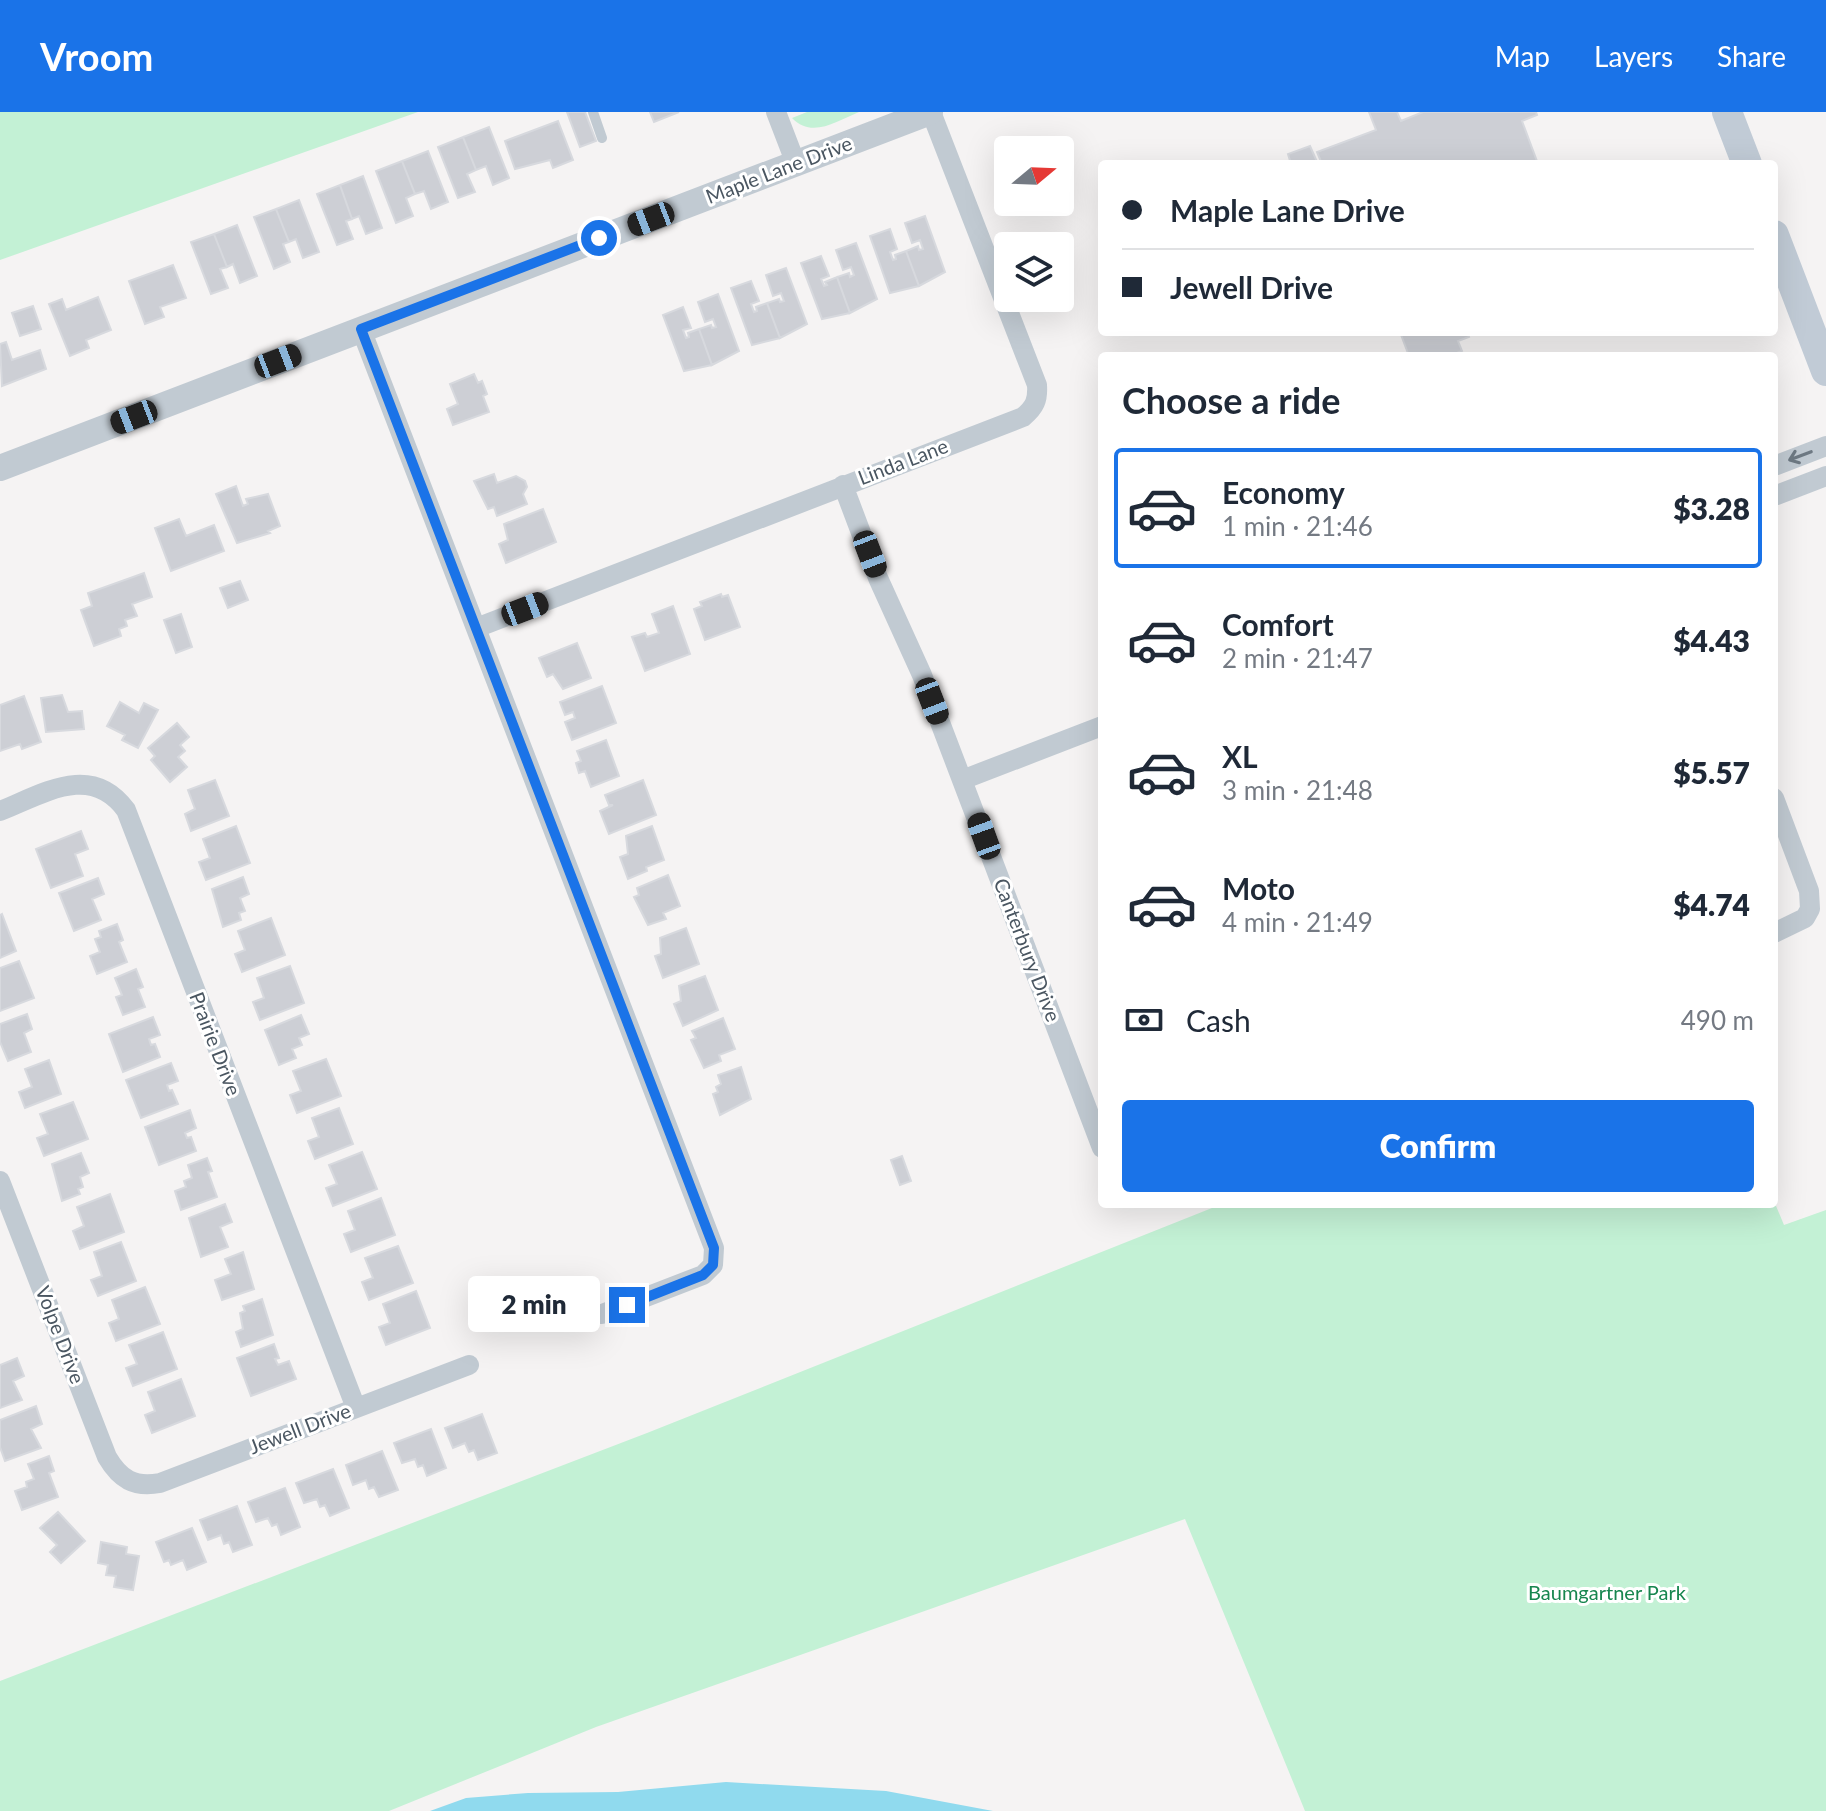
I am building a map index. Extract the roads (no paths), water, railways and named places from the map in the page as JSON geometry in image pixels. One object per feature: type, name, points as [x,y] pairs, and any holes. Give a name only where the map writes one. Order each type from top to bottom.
[{"type":"main road","points":[[1727,112],[1745,160]]},
{"type":"main road","points":[[1778,245],[1826,371]]},
{"type":"street","points":[[776,112],[796,164]]},
{"type":"street","name":"Maple Lane Drive","points":[[0,468],[931,112]]},
{"type":"street","name":"Linda Lane","points":[[476,628],[1023,417],[1033,409],[1038,397],[1037,385],[931,112]]},
{"type":"street","points":[[361,329],[714,1248],[713,1265],[703,1275],[602,1314]]},
{"type":"street","points":[[1778,464],[1826,446]]},
{"type":"street","points":[[1778,492],[1826,476]]},
{"type":"street","name":"Canterbury Drive","points":[[843,485],[962,780],[1098,1137]]},
{"type":"street","points":[[962,780],[1098,728]]},
{"type":"street","name":"Prairie Drive","points":[[0,811],[74,784],[95,786],[109,792],[126,810],[356,1408]]},
{"type":"street","points":[[1778,809],[1809,891],[1810,909],[1797,924],[1778,931]]},
{"type":"street","name":"Volpe Drive","points":[[0,1181],[107,1457],[114,1470],[129,1483]]},
{"type":"street","name":"Jewell Drive","points":[[129,1483],[145,1486],[160,1483],[469,1365]]},
{"type":"lane","points":[[593,112],[602,138]]},
{"type":"water","points":[[726,1782],[886,1791],[993,1811],[430,1811],[466,1798],[528,1793],[618,1792]]},
{"type":"park label","name":"Baumgartner Park","points":[[1607,1593]]}]
